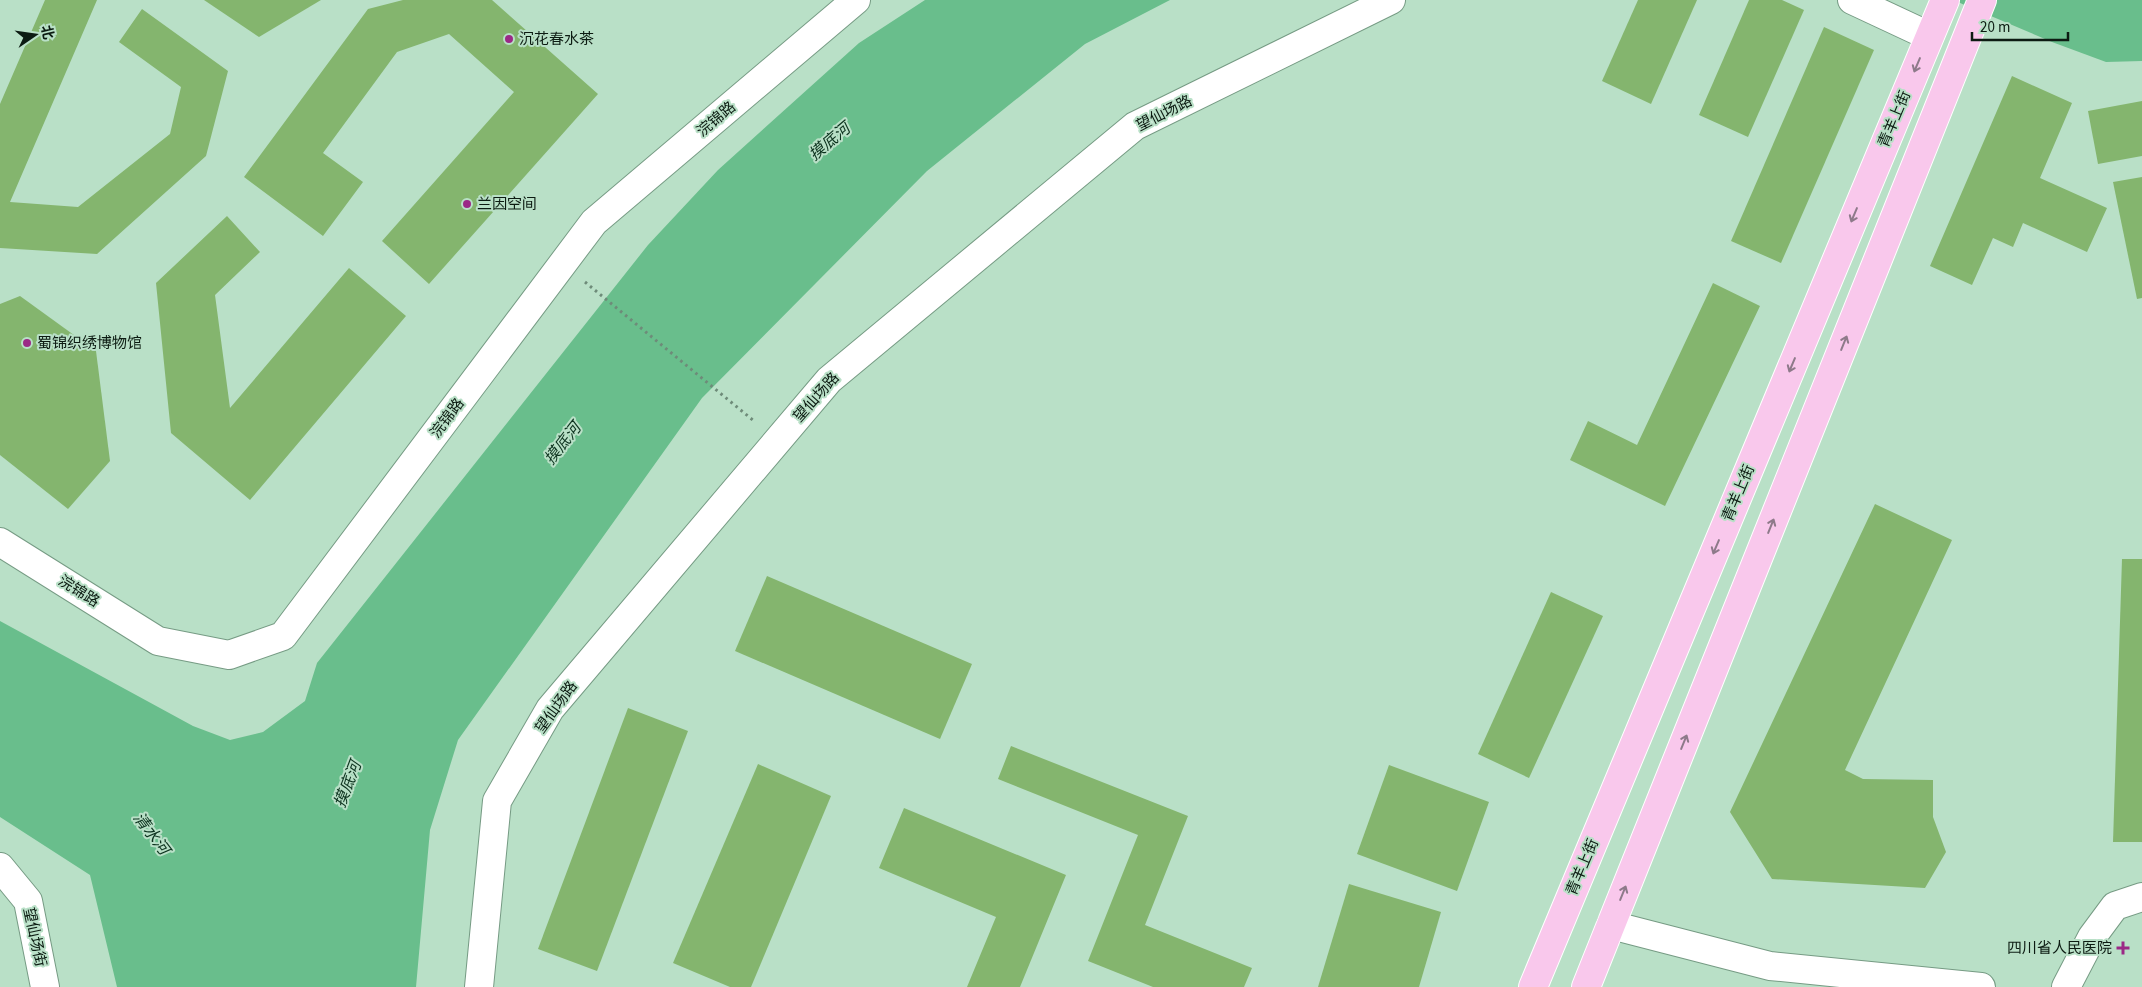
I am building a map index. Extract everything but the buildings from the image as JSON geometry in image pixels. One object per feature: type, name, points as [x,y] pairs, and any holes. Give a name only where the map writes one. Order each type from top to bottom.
[{"type":"main road","points":[[1586,987],[1982,0]]},
{"type":"main road","name":"青羊上街","points":[[1532,987],[1937,19]]},
{"type":"street","name":"浣锦路","points":[[0,542],[158,641],[229,654],[283,636],[594,222],[856,0]]},
{"type":"street","name":"望仙场路","points":[[479,987],[497,801],[550,709],[829,380],[1135,126],[1391,0]]},
{"type":"street","points":[[1852,0],[1937,19]]},
{"type":"street","name":"望仙场街","points":[[0,867],[28,901],[45,987]]},
{"type":"street","points":[[2066,987],[2092,938],[2115,906],[2142,897]]},
{"type":"street","points":[[1611,924],[1770,966],[1833,980],[1981,987]]},
{"type":"path","points":[[585,281],[756,422]]},
{"type":"water","points":[[925,0],[1170,0],[1085,44],[927,171],[702,398],[458,740],[430,830],[416,987],[117,987],[90,875],[0,817],[0,621],[193,726],[230,740],[263,732],[305,701],[317,663],[648,245],[718,170],[859,43]]},
{"type":"water","points":[[1953,0],[2142,0],[2142,61],[2106,62],[2052,42]]},
{"type":"place","name":"沉花春水茶","points":[[509,39]]},
{"type":"place","name":"兰因空间","points":[[467,204]]},
{"type":"place","name":"蜀锦织绣博物馆","points":[[27,343]]},
{"type":"place","name":"四川省人民医院","points":[[2123,948]]},
{"type":"water label","name":"摸底河","points":[[829,141]]},
{"type":"water label","name":"摸底河","points":[[562,443]]},
{"type":"water label","name":"摸底河","points":[[347,784]]},
{"type":"water label","name":"清水河","points":[[152,833]]}]
